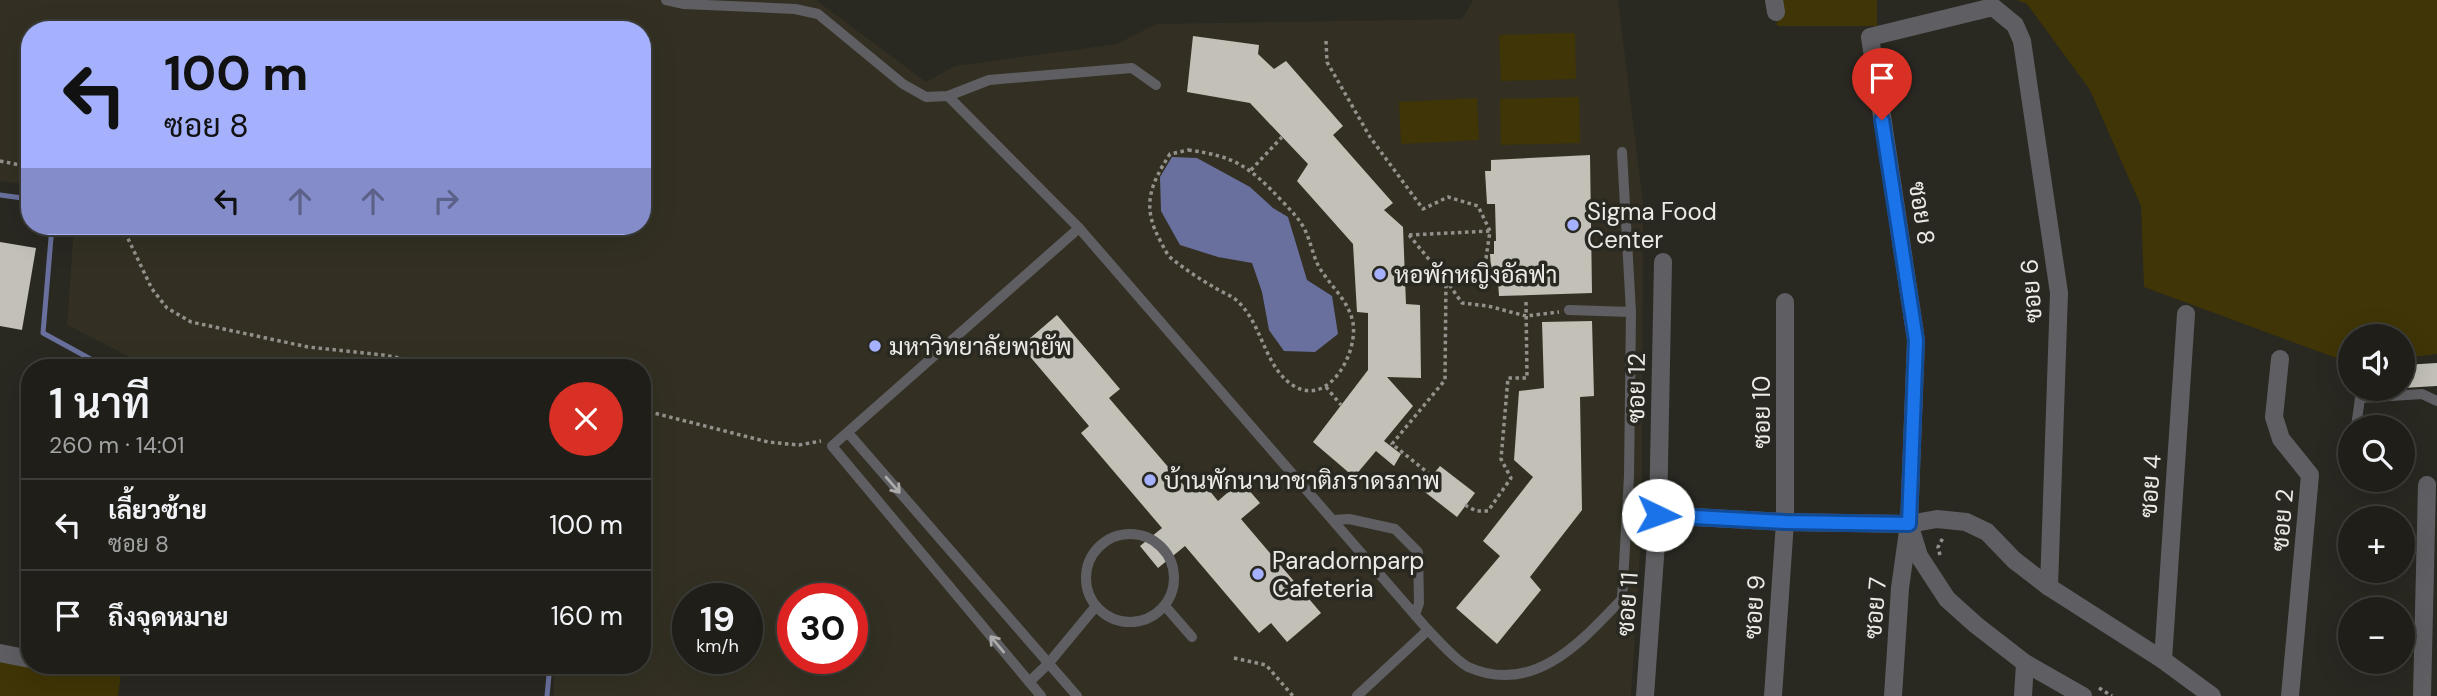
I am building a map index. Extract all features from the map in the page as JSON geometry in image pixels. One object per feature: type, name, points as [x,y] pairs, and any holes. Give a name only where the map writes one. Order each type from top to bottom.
[{"type":"street","name":"ซอย 8","points":[[1909,524],[1916,340],[1870,37],[1993,7]]},
{"type":"street","name":"ซอย 6","points":[[1993,7],[2015,25],[2022,41],[2059,293],[2049,587]]},
{"type":"street","name":"ซอย 12","points":[[1658,515],[1662,262]]},
{"type":"street","name":"ซอย 10","points":[[1785,302],[1785,522]]},
{"type":"street","name":"ซอย 4","points":[[2163,660],[2186,314]]},
{"type":"street","name":"ซอย 2","points":[[2280,359],[2274,417],[2281,439],[2310,475],[2290,696]]},
{"type":"street","points":[[2422,696],[2427,485]]},
{"type":"street","points":[[1658,515],[1785,522],[1909,524],[1937,519],[1966,522],[1987,532],[2014,560],[2049,587],[2163,660],[2212,696]]},
{"type":"street","name":"ซอย 11","points":[[1645,696],[1658,515]]},
{"type":"street","name":"ซอย 9","points":[[1773,696],[1785,522]]},
{"type":"street","points":[[1909,524],[1919,556],[1947,599],[2025,663],[2087,689]]},
{"type":"street","name":"ซอย 7","points":[[1894,696],[1900,588],[1909,524]]},
{"type":"street","points":[[0,653],[21,657]]},
{"type":"street","points":[[2022,696],[2025,663]]},
{"type":"lane","points":[[666,0],[684,4],[795,9],[818,13],[903,84],[926,97],[948,96],[989,80],[1132,68],[1156,85]]},
{"type":"lane","points":[[948,96],[1079,228],[1428,630],[1467,666],[1501,679],[1542,672],[1571,653],[1622,599],[1629,476],[1631,312],[1622,152]]},
{"type":"lane","points":[[1041,696],[832,446],[1079,228]]},
{"type":"lane","points":[[1569,310],[1631,312]]},
{"type":"lane","points":[[2358,415],[2360,398],[2423,394],[2437,401]]},
{"type":"lane","points":[[849,433],[1077,696]]},
{"type":"lane","points":[[1333,520],[1349,519],[1395,529],[1418,552],[1419,603],[1415,615]]},
{"type":"lane","points":[[1123,534],[1138,534],[1158,544],[1172,562],[1175,577],[1172,593],[1165,606],[1155,615],[1143,621],[1117,621],[1096,606],[1088,593],[1086,578],[1089,562],[1097,549],[1108,539],[1123,534]]},
{"type":"lane","points":[[1029,682],[1048,664],[1096,606]]},
{"type":"lane","points":[[1165,606],[1192,637]]},
{"type":"lane","points":[[1357,696],[1428,630]]},
{"type":"path","points":[[1326,41],[1327,62],[1370,137],[1423,209],[1448,197],[1478,206],[1490,231],[1486,258],[1470,272],[1446,281]]},
{"type":"path","points":[[1251,170],[1282,137]]},
{"type":"path","points":[[1188,150],[1213,153],[1242,164],[1304,224],[1318,266],[1337,290],[1353,321],[1353,341],[1343,366],[1326,387],[1309,392],[1293,385],[1275,365],[1255,322],[1235,299],[1169,257],[1153,229],[1149,206],[1154,178],[1170,154],[1188,150]]},
{"type":"path","points":[[0,161],[21,165]]},
{"type":"path","points":[[1490,231],[1409,235],[1462,303],[1488,306],[1526,316],[1569,310]]},
{"type":"path","points":[[126,235],[152,289],[167,308],[191,322],[308,347],[405,359]]},
{"type":"path","points":[[1432,477],[1391,444],[1445,380],[1446,281]]},
{"type":"path","points":[[1465,505],[1476,511],[1488,511],[1511,478],[1501,458],[1508,378],[1527,378],[1526,302]]},
{"type":"path","points":[[1326,387],[1341,405]]},
{"type":"path","points":[[651,412],[768,442],[799,445],[819,440],[832,446]]},
{"type":"path","points":[[1942,562],[1938,547],[1944,536],[1952,534]]},
{"type":"path","points":[[1234,658],[1266,665],[1293,696]]},
{"type":"path","points":[[2087,689],[2112,696]]},
{"type":"shaded area","name":"มหาวิทยาลัยพายัพ","points":[[0,0],[816,0],[926,82],[955,66],[1117,44],[1156,24],[1462,19],[1473,0],[1618,0],[1643,202],[1642,521],[1631,696],[554,696],[554,674],[651,674],[651,359],[133,359],[67,325],[73,235],[651,235],[651,21],[21,21],[21,184],[0,181]]},
{"type":"shaded area","points":[[1774,0],[1877,0],[1877,26],[1777,26]]},
{"type":"shaded area","points":[[2017,0],[2437,0],[2437,354],[2415,357],[2415,324],[2338,324],[2338,359],[2144,287],[2141,206],[2090,90],[2027,4]]},
{"type":"shaded area","points":[[1575,33],[1576,79],[1501,81],[1499,35]]},
{"type":"shaded area","points":[[1579,97],[1580,143],[1501,145],[1500,99]]},
{"type":"shaded area","points":[[1477,98],[1479,140],[1401,144],[1399,102]]},
{"type":"shaded area","points":[[0,655],[21,662],[21,674],[121,674],[118,696],[0,696]]},
{"type":"water","points":[[1172,157],[1197,158],[1250,187],[1273,208],[1288,217],[1307,280],[1332,296],[1338,334],[1315,352],[1284,351],[1269,330],[1262,292],[1252,263],[1218,257],[1180,245],[1161,211],[1160,177]]},
{"type":"building","name":"หอพักหญิงอัลฟา","points":[[1193,36],[1259,45],[1258,54],[1274,69],[1286,61],[1343,126],[1333,135],[1393,203],[1384,210],[1403,227],[1406,304],[1420,305],[1421,378],[1387,377],[1413,406],[1384,441],[1401,454],[1394,466],[1376,451],[1354,477],[1313,442],[1368,370],[1368,313],[1357,312],[1353,244],[1297,181],[1308,164],[1250,103],[1187,92]]},
{"type":"building","points":[[1590,155],[1592,293],[1499,296],[1498,282],[1492,283],[1490,254],[1494,254],[1496,241],[1495,204],[1487,204],[1485,171],[1491,171],[1491,160]]},
{"type":"building","points":[[0,242],[36,248],[22,330],[0,326]]},
{"type":"building","name":"บ้านพักนานาชาติภราดรภาพ","points":[[1057,315],[1120,389],[1109,398],[1187,489],[1199,478],[1218,501],[1241,481],[1260,503],[1241,519],[1321,613],[1287,642],[1271,623],[1259,633],[1185,546],[1158,568],[1140,546],[1162,528],[1081,433],[1089,426],[1021,346]]},
{"type":"building","points":[[1592,321],[1594,396],[1580,397],[1582,510],[1530,577],[1541,590],[1497,644],[1456,608],[1500,556],[1483,541],[1533,477],[1514,460],[1519,391],[1544,388],[1542,322]]},
{"type":"building","points":[[2437,363],[2437,386],[2415,387],[2415,364]]},
{"type":"building","points":[[1440,466],[1475,493],[1457,517],[1421,489]]},
{"type":"waterway","points":[[0,195],[21,198]]},
{"type":"waterway","points":[[51,235],[43,333],[91,359]]},
{"type":"waterway","points":[[547,696],[549,674]]},
{"type":"place","name":"Sigma Food Center","points":[[1573,225]]},
{"type":"place","name":"หอพักหญิงอัลฟา","points":[[1380,274]]},
{"type":"place","name":"มหาวิทยาลัยพายัพ","points":[[875,346]]},
{"type":"place","name":"บ้านพักนานาชาติภราดรภาพ","points":[[1150,480]]},
{"type":"place","name":"Paradornparp Cafeteria","points":[[1258,574]]},
{"type":"route","points":[[1658,515],[1785,522],[1909,524],[1916,340],[1882,120]]}]
